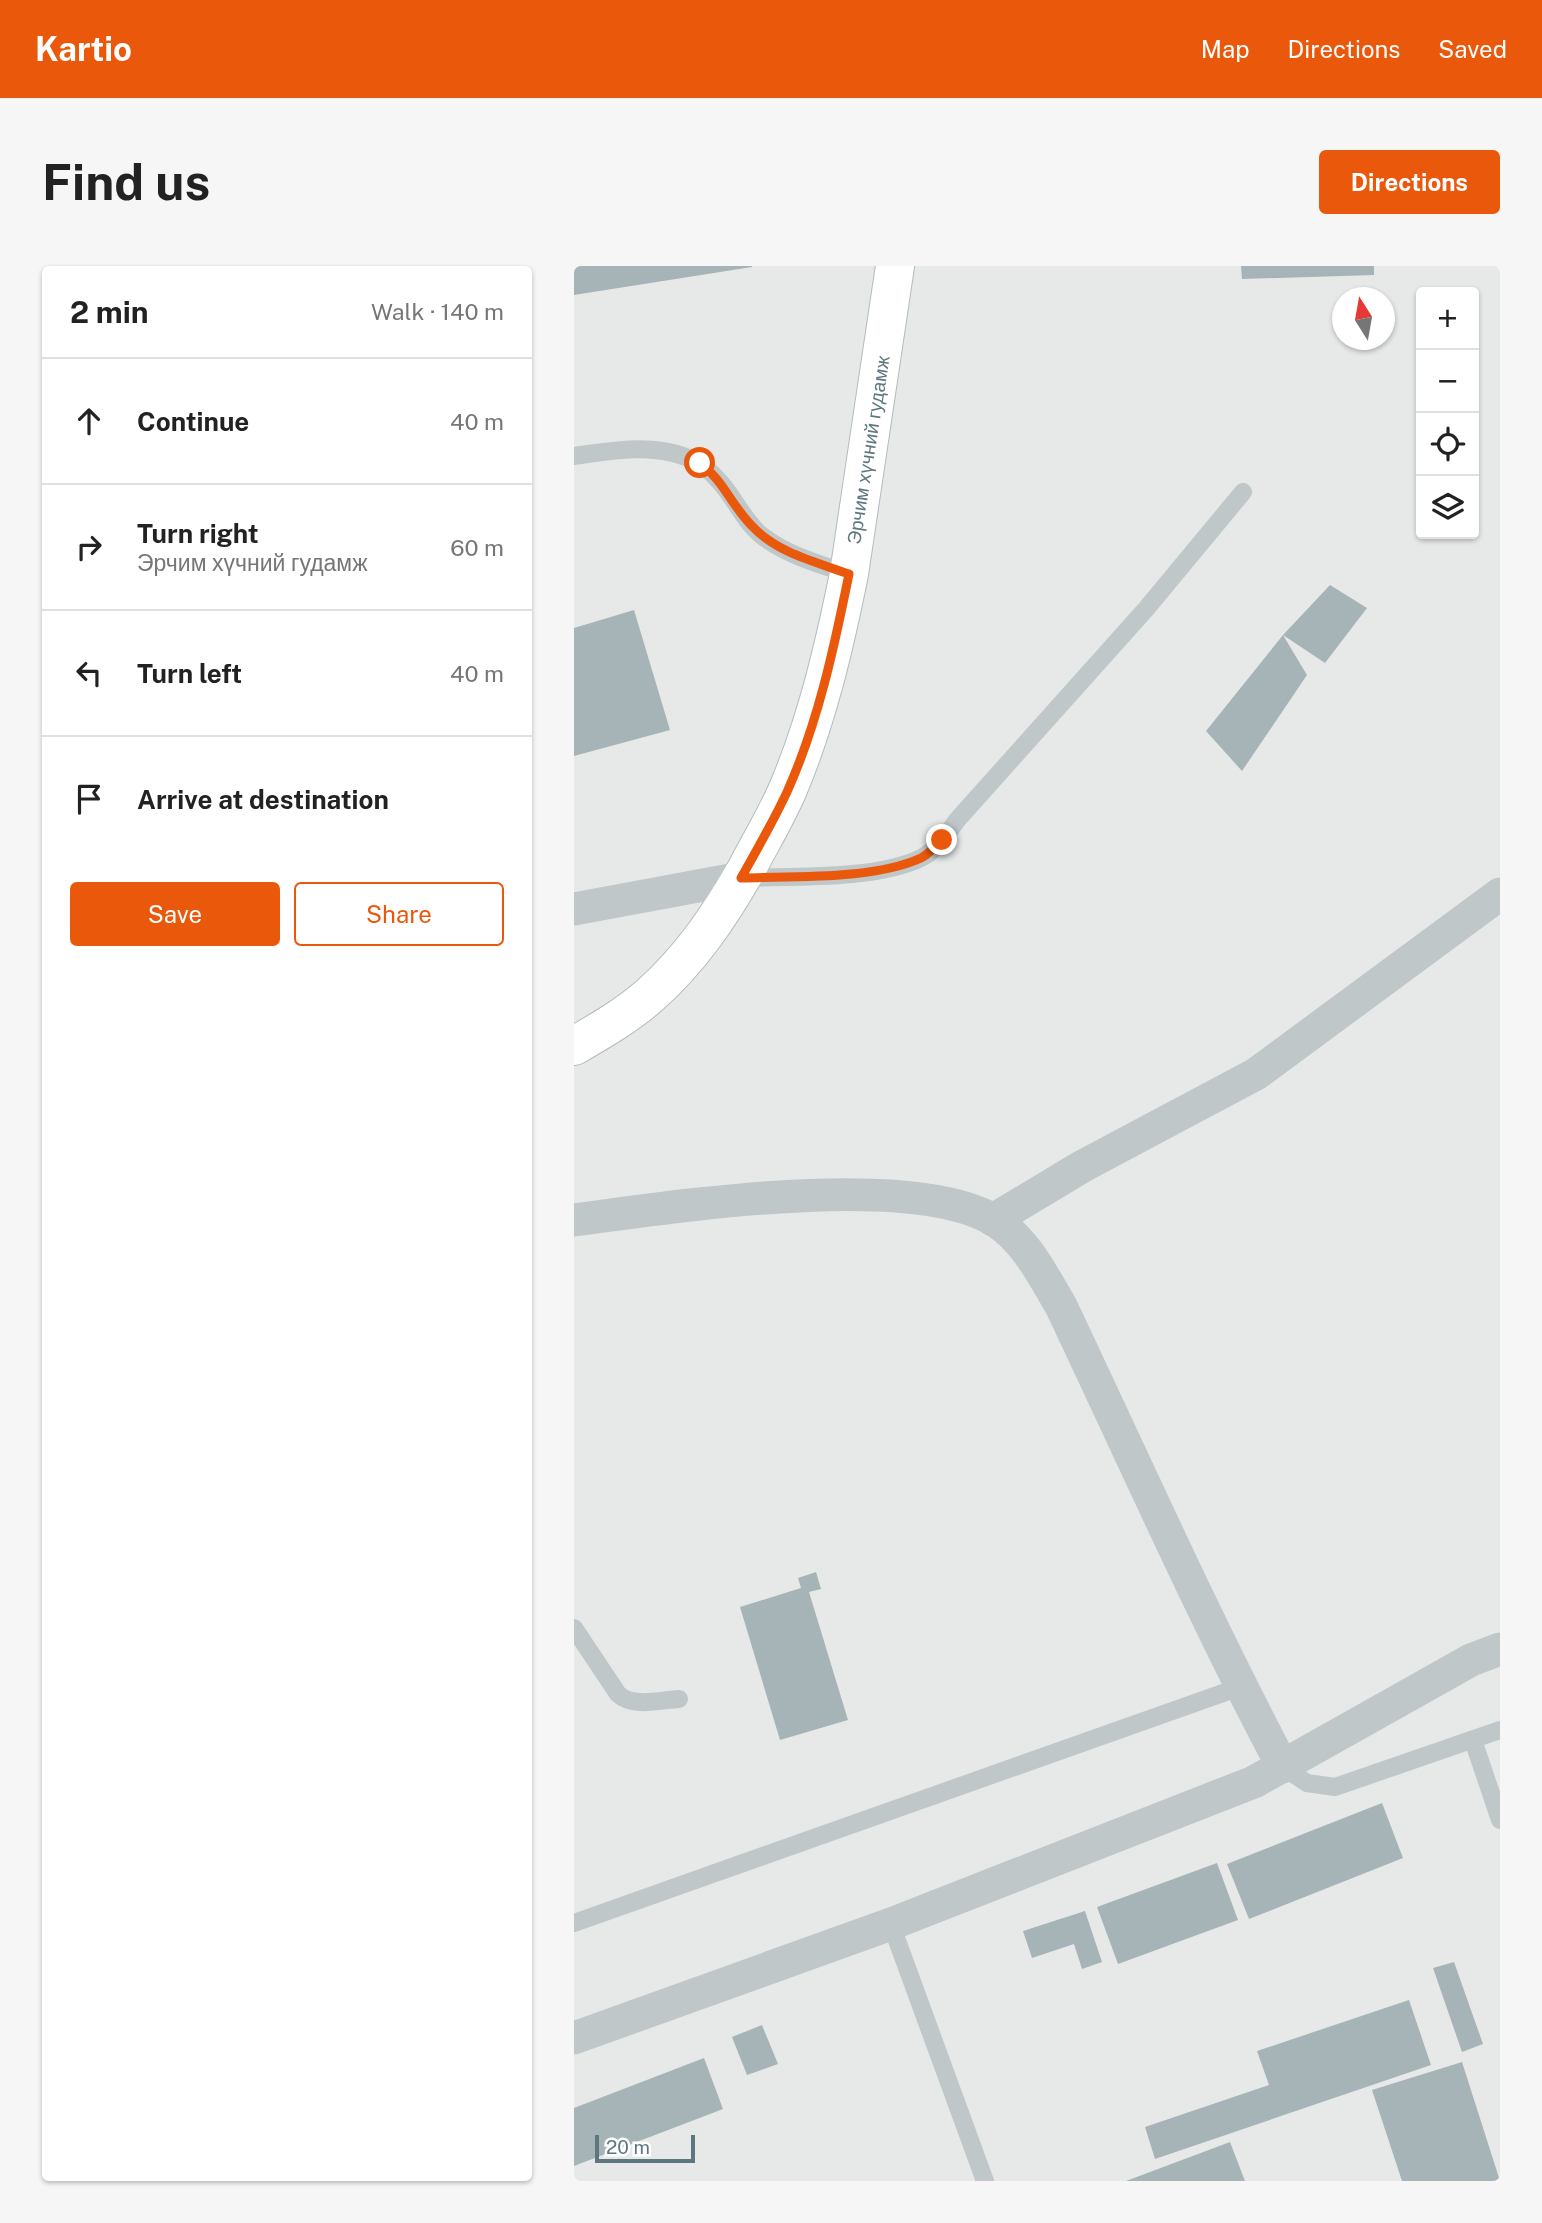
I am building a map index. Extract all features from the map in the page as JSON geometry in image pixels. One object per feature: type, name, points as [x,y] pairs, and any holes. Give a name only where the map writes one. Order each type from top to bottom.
[{"type":"main road","name":"Эрчим хүчний гудамж","points":[[574,1046],[609,1026],[649,996],[688,957],[713,924],[741,878],[787,792],[804,748],[829,666],[849,574],[895,266]]},
{"type":"street","points":[[574,909],[741,878]]},
{"type":"street","points":[[993,1220],[1083,1166],[1256,1074],[1500,894]]},
{"type":"street","points":[[574,1220],[685,1205],[872,1195],[925,1199],[956,1205],[993,1220],[1018,1241],[1035,1261],[1061,1306],[1240,1686],[1283,1767]]},
{"type":"street","points":[[574,2038],[891,1924],[1254,1782],[1471,1660],[1500,1649]]},
{"type":"lane","points":[[574,456],[646,449],[684,456],[710,470],[740,513],[762,536],[795,555],[849,574]]},
{"type":"lane","points":[[741,878],[848,874],[898,865],[923,857],[942,840],[967,808],[1146,609],[1243,492]]},
{"type":"lane","points":[[574,1628],[624,1699],[633,1702],[679,1699]]},
{"type":"lane","points":[[574,1923],[1240,1686]]},
{"type":"lane","points":[[1283,1767],[1307,1783],[1335,1787],[1500,1730]]},
{"type":"lane","points":[[1473,1740],[1500,1820]]},
{"type":"lane","points":[[891,1924],[985,2181]]},
{"type":"shaded area","points":[[574,266],[1500,266],[1500,2181],[574,2181]]},
{"type":"building","points":[[574,266],[752,266],[752,267],[574,295]]},
{"type":"building","points":[[1241,266],[1374,266],[1374,275],[1242,279]]},
{"type":"building","points":[[1330,585],[1367,608],[1325,663],[1283,635]]},
{"type":"building","points":[[634,610],[670,730],[574,756],[574,628]]},
{"type":"building","points":[[1283,635],[1307,675],[1242,771],[1206,731]]},
{"type":"building","points":[[816,1572],[821,1589],[809,1592],[848,1720],[780,1740],[740,1607],[801,1588],[798,1578]]},
{"type":"building","points":[[1382,1803],[1403,1858],[1249,1919],[1227,1864]]},
{"type":"building","points":[[1217,1863],[1238,1920],[1118,1964],[1097,1907]]},
{"type":"building","points":[[1085,1911],[1102,1962],[1082,1969],[1074,1944],[1032,1958],[1023,1931]]},
{"type":"building","points":[[1454,1962],[1483,2044],[1462,2052],[1433,1968]]},
{"type":"building","points":[[1409,2000],[1431,2065],[1155,2159],[1145,2127],[1269,2085],[1257,2051]]},
{"type":"building","points":[[762,2025],[778,2064],[747,2075],[732,2037]]},
{"type":"building","points":[[704,2058],[723,2109],[574,2166],[574,2108]]},
{"type":"building","points":[[1462,2062],[1500,2181],[1402,2181],[1372,2090]]},
{"type":"building","points":[[1230,2142],[1245,2181],[1126,2181]]},
{"type":"route","points":[[700,463],[710,470],[740,513],[762,536],[795,555],[849,574],[829,666],[804,748],[787,792],[741,878],[848,874],[898,865],[923,857],[942,840]]}]
